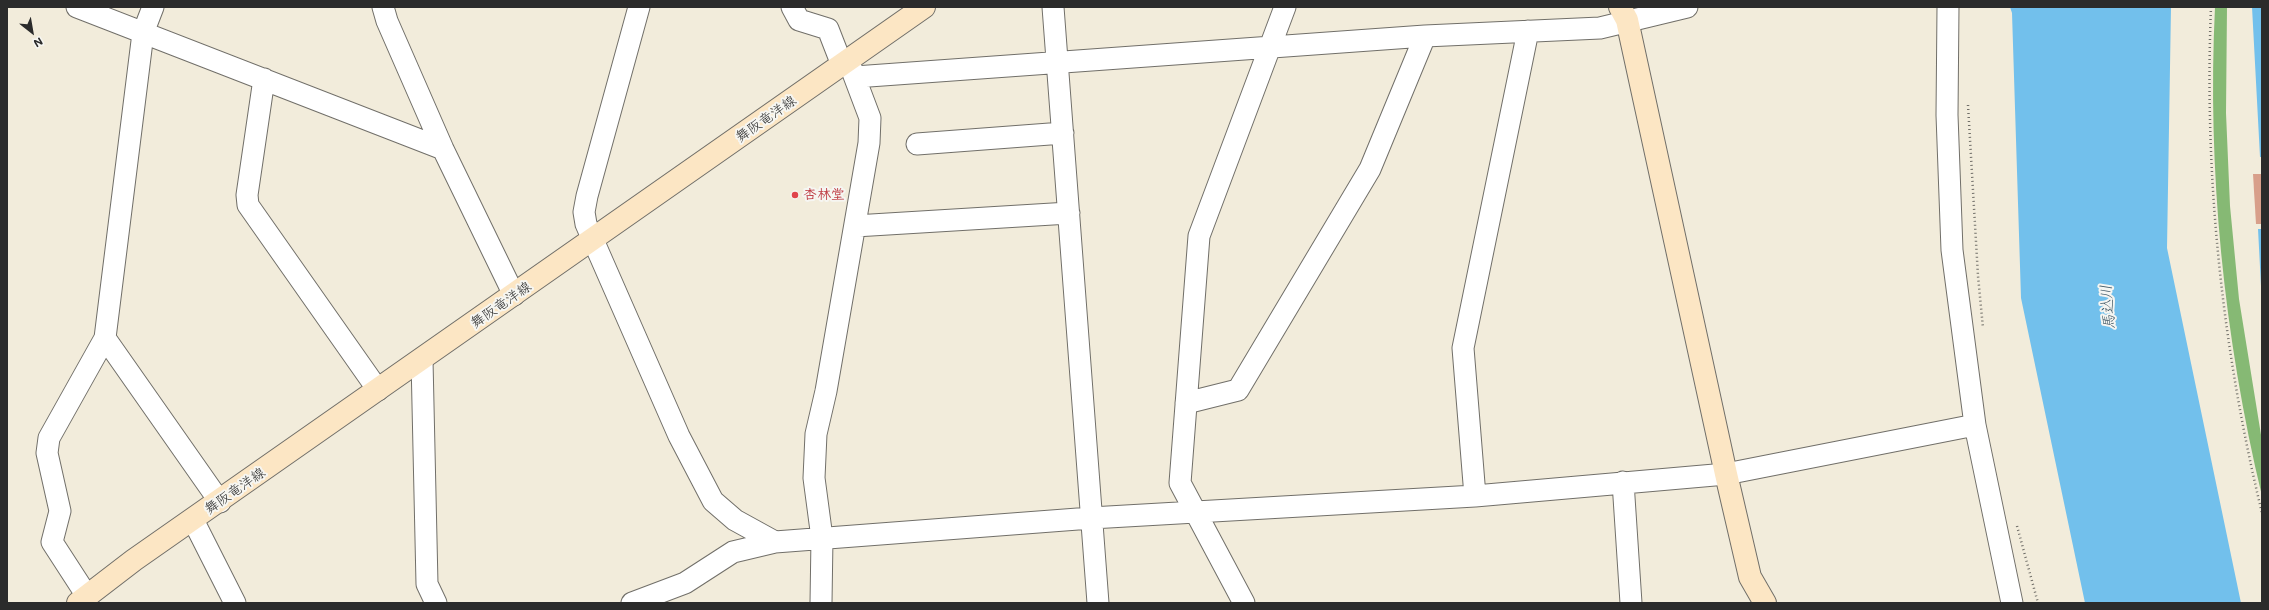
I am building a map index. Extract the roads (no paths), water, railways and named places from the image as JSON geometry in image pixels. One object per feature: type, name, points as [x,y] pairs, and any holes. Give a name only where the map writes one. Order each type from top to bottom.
[{"type":"main road","name":"舞阪竜洋線","points":[[82,600],[134,560],[220,502],[514,295],[848,68],[924,7]]},
{"type":"main road","points":[[1624,14],[1750,577],[1764,603]]},
{"type":"street","points":[[77,7],[443,149]]},
{"type":"street","points":[[82,600],[52,542],[60,511],[47,453],[49,438],[105,338],[143,32],[153,7]]},
{"type":"street","points":[[384,7],[387,21],[443,149],[514,295]]},
{"type":"street","points":[[639,7],[585,207],[586,224],[678,436],[713,501],[735,520],[775,542]]},
{"type":"street","points":[[792,7],[799,20],[828,30],[848,68],[870,118],[869,144],[855,226],[826,391],[816,434],[814,478],[822,538],[821,603]]},
{"type":"street","points":[[1053,7],[1098,603]]},
{"type":"street","points":[[1244,603],[1197,512],[1180,483],[1199,236],[1285,7]]},
{"type":"street","points":[[848,68],[1058,63],[1425,36],[1600,28],[1624,14],[1687,7]]},
{"type":"street","points":[[1948,7],[1947,114],[1952,250],[1975,425],[2012,603]]},
{"type":"street","points":[[1476,496],[1462,348],[1528,31]]},
{"type":"street","points":[[1186,402],[1238,390],[1370,169],[1425,36]]},
{"type":"street","points":[[264,79],[247,195],[248,205],[378,390]]},
{"type":"street","points":[[917,144],[1063,133]]},
{"type":"street","points":[[855,226],[1069,213]]},
{"type":"street","points":[[105,338],[220,502]]},
{"type":"street","points":[[422,360],[427,584],[436,603]]},
{"type":"street","points":[[632,603],[685,583],[733,552],[775,542],[1091,518],[1476,496],[1726,474],[1975,425]]},
{"type":"street","points":[[1622,482],[1631,603]]},
{"type":"street","points":[[193,520],[235,603]]},
{"type":"water","name":"馬込川","points":[[2010,7],[2171,7],[2167,248],[2241,603],[2085,603],[2021,298],[2012,13]]},
{"type":"water","points":[[2252,7],[2262,7],[2262,157],[2260,157]]},
{"type":"water","points":[[2258,229],[2262,229],[2262,305]]},
{"type":"place","name":"杏林堂","points":[[795,195]]}]
